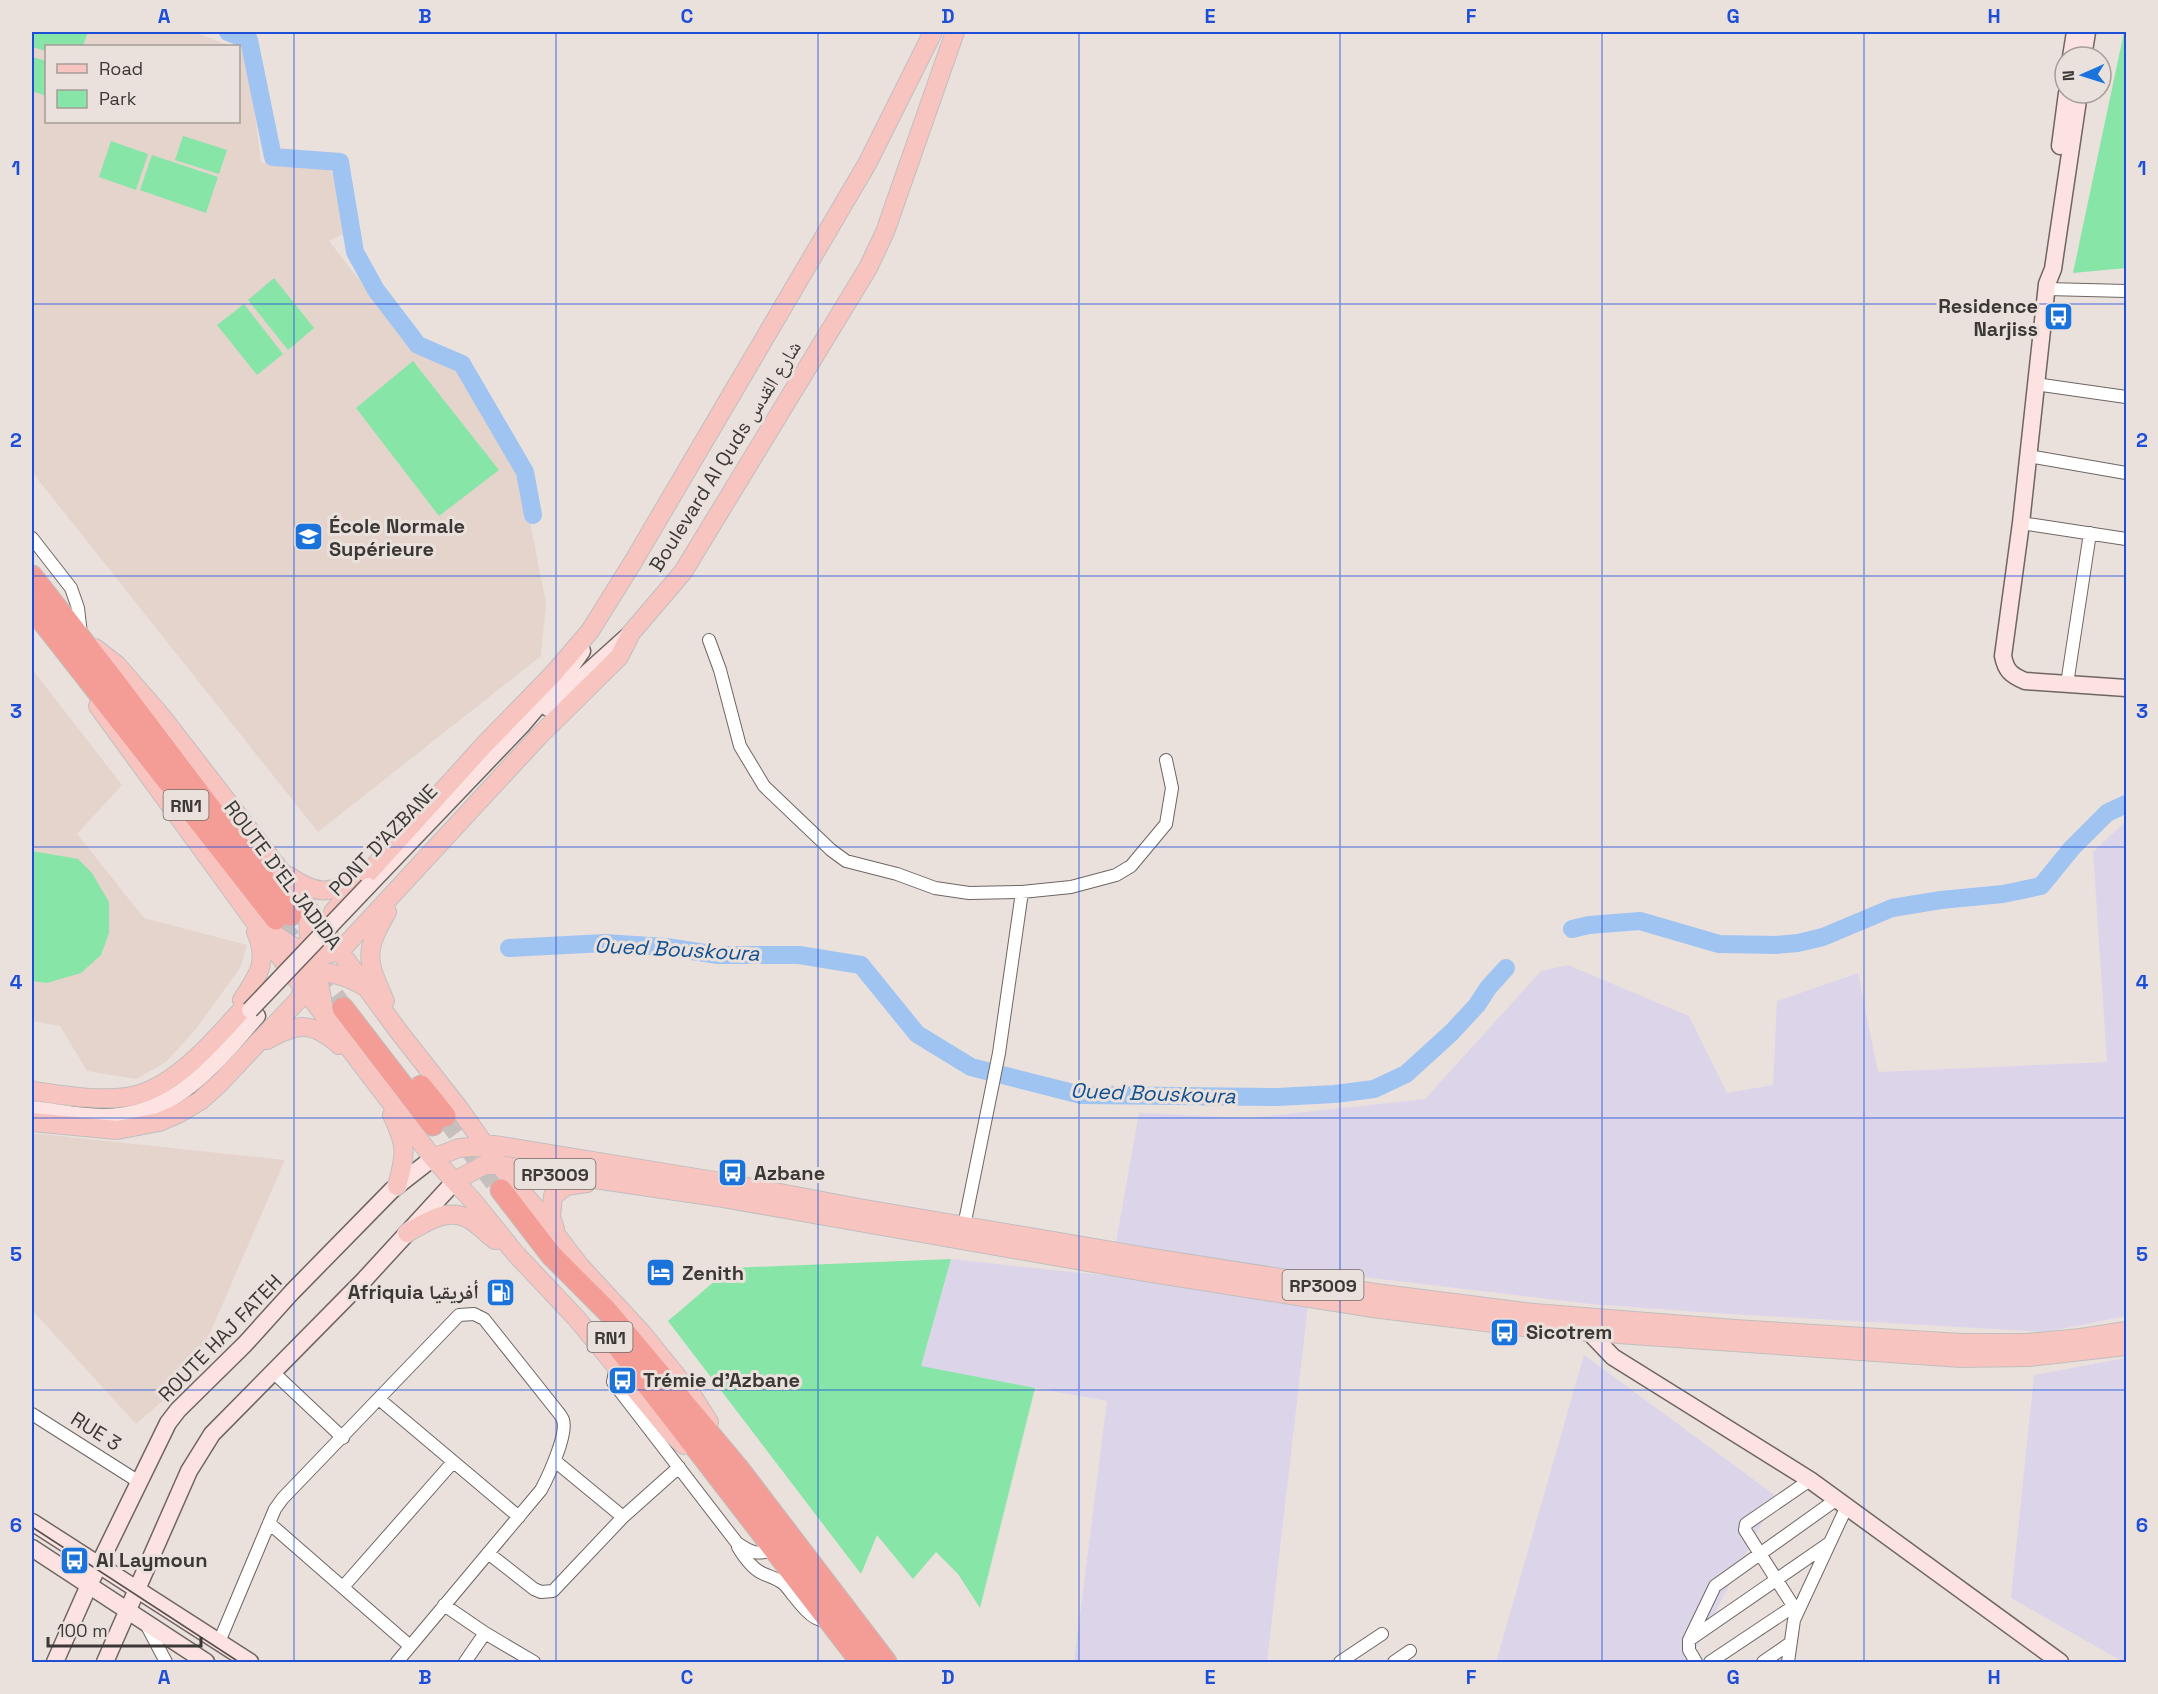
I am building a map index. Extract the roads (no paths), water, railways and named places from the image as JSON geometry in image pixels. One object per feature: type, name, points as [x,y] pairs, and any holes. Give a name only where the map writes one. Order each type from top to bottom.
[{"type":"highway","name":"ROUTE D'EL JADIDA","points":[[32,576],[81,638]]},
{"type":"highway","name":"RN1","points":[[32,608],[56,637],[103,682],[298,921]]},
{"type":"highway","name":"RN1","points":[[81,638],[103,682]]},
{"type":"highway","points":[[347,1003],[453,1121]]},
{"type":"highway","name":"RN1","points":[[488,1197],[606,1310],[738,1468],[886,1662]]},
{"type":"highway","name":"RN1","points":[[488,1197],[539,1259],[601,1324],[861,1662]]},
{"type":"main road","name":"Boulevard Al Quds شارع القدس","points":[[298,921],[369,885],[484,745],[554,673],[590,631],[867,164],[933,32]]},
{"type":"main road","name":"Boulevard Al Quds شارع القدس","points":[[340,950],[353,939],[555,719],[619,657],[631,633],[682,572],[868,268],[885,232],[956,32]]},
{"type":"main road","points":[[2047,286],[2045,267],[2065,105]]},
{"type":"main road","points":[[2077,105],[2053,269],[2047,286],[2021,524],[2003,656],[2005,667],[2011,675],[2025,681],[2127,688]]},
{"type":"main road","points":[[523,728],[591,639],[633,562]]},
{"type":"main road","points":[[523,728],[631,633]]},
{"type":"main road","points":[[56,637],[108,722],[251,917],[308,963],[347,978]]},
{"type":"main road","name":"ROUTE D'EL JADIDA","points":[[81,638],[117,665],[163,718],[280,870],[298,921],[340,950],[347,1003]]},
{"type":"main road","name":"PONT D'AZBANE","points":[[254,1013],[369,885],[523,728]]},
{"type":"main road","points":[[280,870],[305,887],[320,891],[369,885]]},
{"type":"main road","points":[[406,879],[373,937],[370,953],[371,968],[399,1032],[453,1121],[490,1158],[557,1235],[580,1266],[642,1333],[692,1395],[738,1468]]},
{"type":"main road","points":[[32,1122],[117,1130],[159,1122],[200,1101],[220,1083],[299,999],[304,989],[308,963],[318,941],[298,921],[251,917]]},
{"type":"main road","points":[[218,1034],[260,972],[263,957],[251,917]]},
{"type":"main road","points":[[298,921],[295,948],[347,1003]]},
{"type":"main road","points":[[32,1091],[96,1099],[129,1097],[151,1090],[189,1065],[276,973],[340,950]]},
{"type":"main road","points":[[347,978],[336,980],[327,989],[325,996],[347,1003]]},
{"type":"main road","points":[[347,978],[347,1003],[363,1065]]},
{"type":"main road","points":[[304,989],[347,1003],[399,1032]]},
{"type":"main road","points":[[32,1101],[104,1108],[120,1107],[156,1098],[184,1082],[254,1013]]},
{"type":"main road","points":[[32,1109],[119,1116],[159,1105],[190,1088],[254,1013]]},
{"type":"main road","points":[[255,1046],[294,1027],[308,1026],[320,1031],[332,1038],[363,1065],[411,1128],[453,1153],[490,1158]]},
{"type":"main road","points":[[377,1084],[403,1141],[404,1160],[397,1186]]},
{"type":"main road","points":[[453,1121],[527,1150]]},
{"type":"main road","points":[[453,1121],[455,1180]]},
{"type":"main road","points":[[105,1662],[189,1471],[198,1453],[212,1434],[407,1233],[455,1180],[490,1158],[503,1153],[527,1150]]},
{"type":"main road","name":"RP3009","points":[[527,1150],[964,1226],[1375,1293],[1534,1313],[1586,1325],[1961,1358],[2029,1357],[2127,1346]]},
{"type":"main road","points":[[453,1153],[455,1180]]},
{"type":"main road","name":"ROUTE HAJ FATEH","points":[[55,1662],[98,1565],[168,1424],[178,1410],[397,1186],[453,1153]]},
{"type":"main road","points":[[490,1158],[474,1181],[488,1197],[513,1252]]},
{"type":"main road","name":"RP3009","points":[[490,1158],[610,1182],[717,1197],[1099,1264],[1373,1308],[1532,1328],[1586,1325],[1735,1329],[1994,1344],[2081,1338],[2127,1331]]},
{"type":"main road","points":[[455,1180],[488,1197]]},
{"type":"main road","points":[[557,1235],[551,1217],[553,1196],[558,1191],[575,1184],[610,1182]]},
{"type":"main road","points":[[407,1233],[433,1219],[446,1215],[460,1216],[470,1220],[513,1252],[577,1319],[671,1433],[722,1482]]},
{"type":"main road","points":[[1586,1325],[1613,1357],[1810,1480],[2060,1662]]},
{"type":"main road","points":[[32,1522],[250,1662]]},
{"type":"main road","points":[[32,1548],[206,1662]]},
{"type":"street","points":[[2047,286],[2127,291]]},
{"type":"street","points":[[2035,384],[2127,398]]},
{"type":"street","points":[[2028,456],[2127,473]]},
{"type":"street","points":[[2021,524],[2127,539]]},
{"type":"street","points":[[2067,684],[2090,533]]},
{"type":"street","points":[[32,538],[71,588],[78,608],[81,638]]},
{"type":"street","points":[[709,640],[720,670],[740,746],[752,769],[775,798],[846,861],[897,874],[935,888],[985,894],[1071,887],[1102,880],[1131,866],[1166,824],[1172,788],[1166,760]]},
{"type":"street","points":[[964,1226],[999,1053],[1022,892]]},
{"type":"street","points":[[219,1642],[269,1522],[283,1498],[459,1315],[474,1314],[484,1320],[563,1420],[563,1433],[551,1473],[541,1490],[397,1662]]},
{"type":"street","points":[[616,1366],[613,1382],[736,1543],[744,1557],[762,1574],[783,1583],[800,1604],[818,1620],[829,1621]]},
{"type":"street","points":[[273,1372],[342,1438]]},
{"type":"street","points":[[379,1399],[519,1517]]},
{"type":"street","name":"RUE 3","points":[[32,1414],[139,1482]]},
{"type":"street","points":[[555,1461],[623,1517]]},
{"type":"street","points":[[343,1587],[453,1462]]},
{"type":"street","points":[[488,1553],[534,1589],[549,1592],[556,1589],[623,1517],[679,1467]]},
{"type":"street","points":[[1796,1609],[1746,1535],[1746,1524],[1810,1480]]},
{"type":"street","points":[[1788,1662],[1796,1609],[1828,1544],[1842,1502]]},
{"type":"street","points":[[1696,1662],[1689,1650],[1689,1640],[1714,1586],[1760,1553],[1842,1502]]},
{"type":"street","points":[[269,1522],[410,1646]]},
{"type":"street","points":[[736,1543],[750,1552],[763,1554],[775,1550]]},
{"type":"street","points":[[1689,1640],[1828,1544]]},
{"type":"street","points":[[444,1605],[534,1662]]},
{"type":"street","points":[[1710,1662],[1796,1609]]},
{"type":"street","points":[[146,1624],[166,1662]]},
{"type":"street","points":[[465,1662],[485,1633]]},
{"type":"street","points":[[1340,1662],[1382,1634]]},
{"type":"street","points":[[1763,1662],[1789,1644]]},
{"type":"street","points":[[1394,1662],[1410,1651]]},
{"type":"waterway","name":"Oued Bouskoura","points":[[228,32],[249,40],[273,157],[340,162],[355,252],[376,290],[418,345],[462,364],[525,472],[533,515]]},
{"type":"waterway","name":"Oued Bouskoura","points":[[1572,929],[1589,925],[1640,921],[1719,944],[1798,943],[1823,937],[1892,908],[1941,900],[2003,894],[2041,886],[2072,848],[2107,813],[2126,804]]},
{"type":"waterway","name":"Oued Bouskoura","points":[[509,948],[605,943],[666,947],[718,955],[799,955],[861,965],[917,1034],[971,1067],[1081,1095],[1277,1097],[1374,1089],[1406,1074],[1452,1032],[1506,968]]},
{"type":"tunnel","points":[[278,922],[343,1008]]},
{"type":"tunnel","points":[[445,1116],[501,1190]]},
{"type":"tram line","points":[[32,1527],[239,1662]]},
{"type":"place","name":"Residence Narjiss","points":[[2059,317]]},
{"type":"place","name":"École Normale Supérieure","points":[[308,537]]},
{"type":"place","name":"Azbane","points":[[733,1173]]},
{"type":"place","name":"Zenith","points":[[661,1273]]},
{"type":"place","name":"Afriquia أفريقيا","points":[[500,1292]]},
{"type":"place","name":"Sicotrem","points":[[1505,1332]]},
{"type":"place","name":"Trémie d'Azbane","points":[[622,1380]]},
{"type":"place","name":"Al Laymoun","points":[[75,1560]]}]
